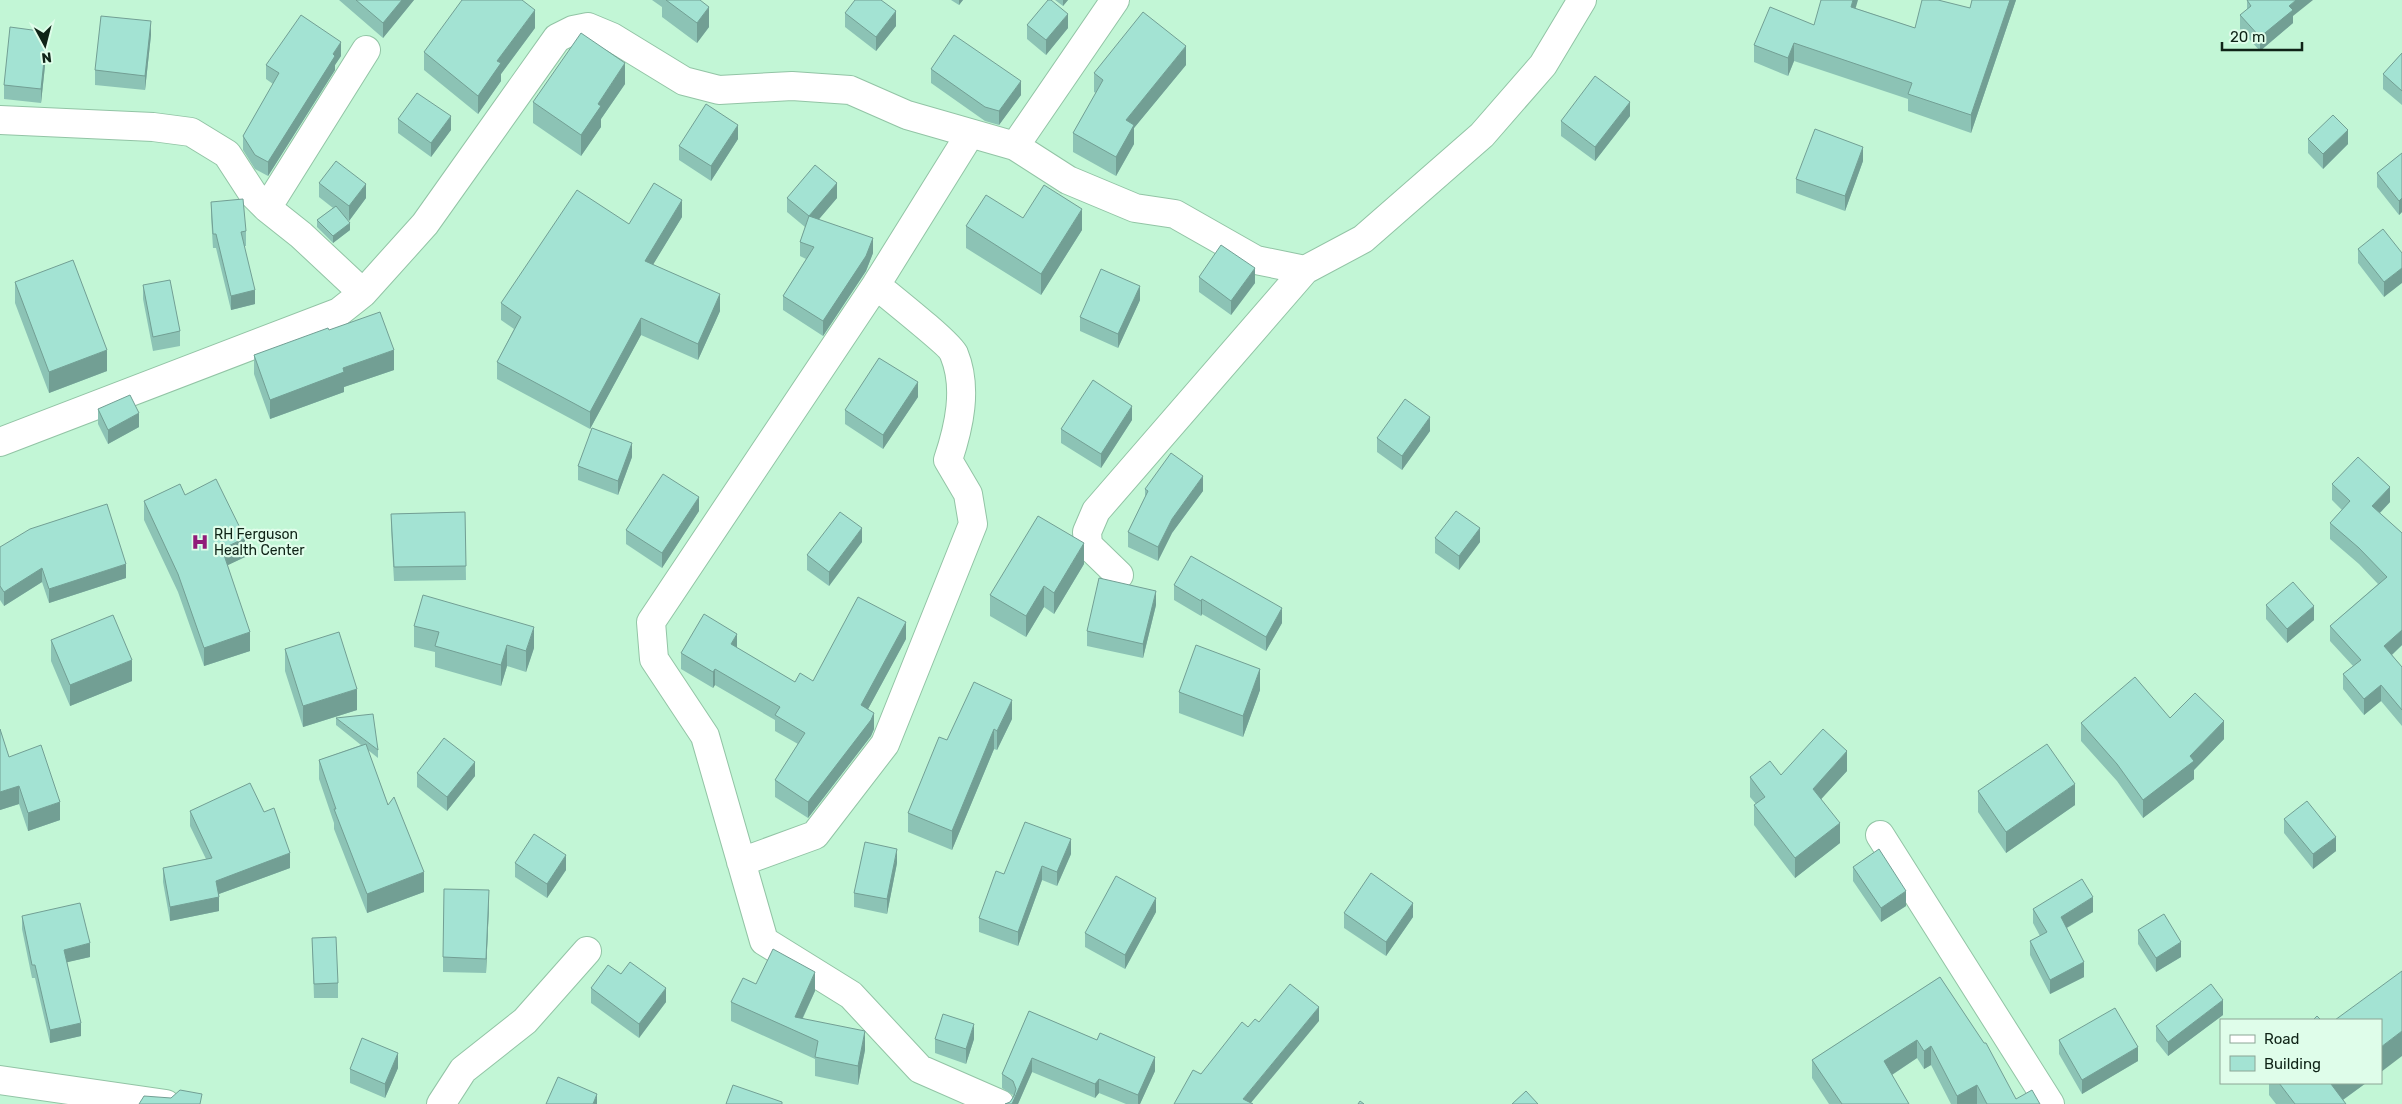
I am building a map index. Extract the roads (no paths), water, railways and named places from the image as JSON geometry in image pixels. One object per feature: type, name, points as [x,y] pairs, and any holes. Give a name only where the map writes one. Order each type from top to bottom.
[{"type":"street","points":[[1014,146],[1115,0]]},
{"type":"street","points":[[1119,575],[1088,545],[1087,532],[1096,511],[1305,270],[1363,239],[1482,135],[1543,66],[1582,0]]},
{"type":"street","points":[[0,442],[339,312],[363,293],[425,224],[557,38],[573,30],[588,27],[612,37],[684,81],[720,90],[792,86],[850,90],[907,114],[1014,146],[1068,180],[1135,208],[1175,214],[1256,260],[1305,270]]},
{"type":"street","points":[[266,208],[366,50]]},
{"type":"street","points":[[0,120],[153,127],[191,132],[227,154],[253,194],[266,208],[301,235],[363,293]]},
{"type":"street","points":[[970,134],[876,285],[651,622],[654,659],[704,736],[764,941],[851,995],[920,1069],[1000,1104]]},
{"type":"street","points":[[741,862],[815,835],[885,744],[973,524],[968,494],[948,460],[956,434],[962,387],[954,352],[876,285]]},
{"type":"street","points":[[1880,835],[2050,1104]]},
{"type":"street","points":[[441,1104],[463,1070],[526,1022],[586,951]]},
{"type":"street","points":[[0,1080],[166,1104]]},
{"type":"place","name":"RH Ferguson Health Center","points":[[200,542]]}]
